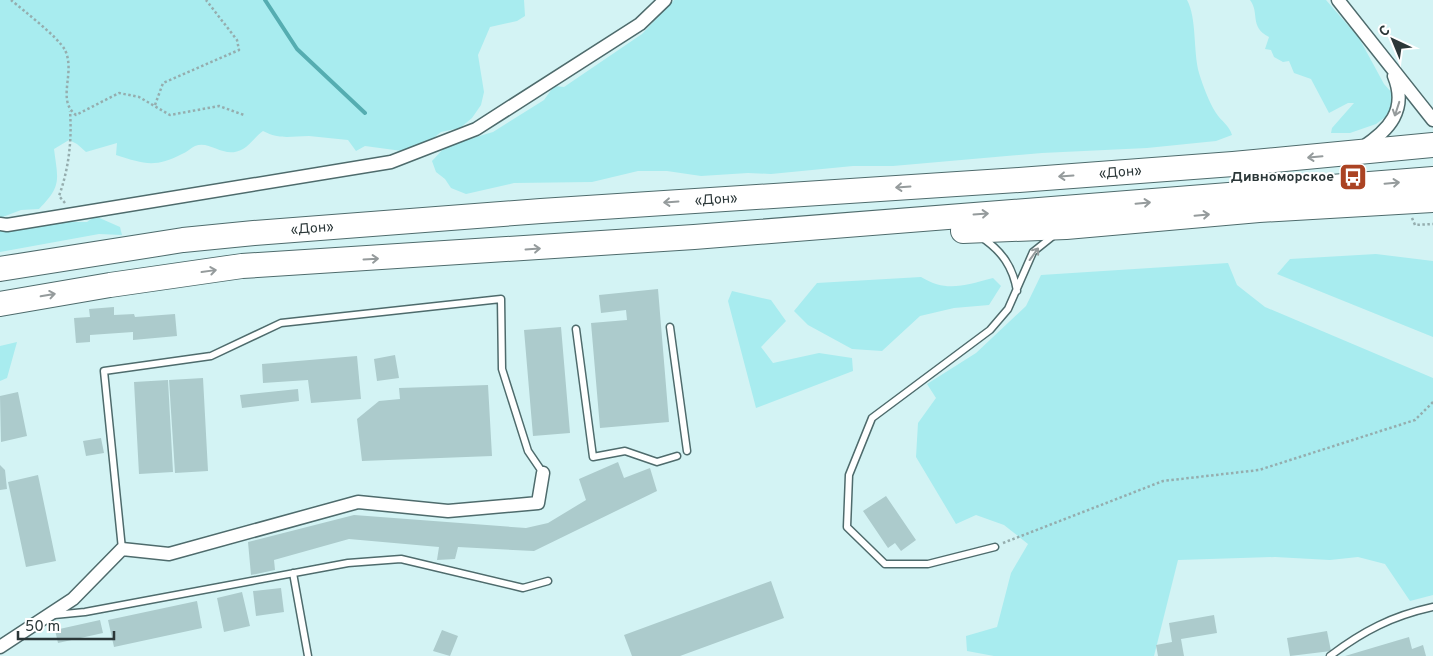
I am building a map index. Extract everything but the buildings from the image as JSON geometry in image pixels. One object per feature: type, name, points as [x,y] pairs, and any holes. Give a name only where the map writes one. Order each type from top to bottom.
[{"type":"highway","name":"«Дон»","points":[[0,269],[183,240],[254,233],[541,211],[1019,180],[1433,145]]},
{"type":"highway","points":[[0,304],[110,285],[242,266],[447,255],[1433,179]]},
{"type":"highway","points":[[845,225],[894,235],[1066,226],[1259,210],[1433,200]]},
{"type":"street","points":[[0,224],[7,226],[390,162],[476,130],[640,24],[665,0]]},
{"type":"street","points":[[1338,0],[1389,62],[1433,120]]},
{"type":"street","points":[[1354,153],[1384,131],[1400,104],[1399,88],[1389,62]]},
{"type":"street","points":[[0,647],[73,599],[122,549],[169,554],[358,502],[448,511],[538,503],[543,472]]},
{"type":"lane","points":[[995,547],[928,564],[885,564],[848,527],[849,475],[872,418],[990,330],[1008,309],[1017,292],[1024,268],[1033,252],[1066,226]]},
{"type":"lane","points":[[970,230],[992,244],[1006,258],[1014,273],[1017,292]]},
{"type":"lane","points":[[122,549],[104,371],[211,356],[281,322],[502,299],[502,369],[528,451],[543,472]]},
{"type":"lane","points":[[670,327],[687,451]]},
{"type":"lane","points":[[576,329],[593,458],[625,451],[657,462],[677,456]]},
{"type":"lane","points":[[47,616],[85,612],[348,563],[401,559],[523,588],[548,581]]},
{"type":"lane","points":[[293,574],[308,656]]},
{"type":"lane","points":[[1330,656],[1359,634],[1412,611],[1433,606]]},
{"type":"path","points":[[11,0],[65,50],[70,71],[66,98],[70,111],[71,133],[67,175],[59,196],[75,214]]},
{"type":"path","points":[[155,105],[163,83],[238,50],[237,40],[206,0]]},
{"type":"path","points":[[70,111],[76,115],[120,93],[139,97],[170,115],[219,106],[244,115]]},
{"type":"path","points":[[1415,225],[1433,224]]},
{"type":"path","points":[[995,547],[1163,481],[1259,470],[1414,420],[1433,402]]},
{"type":"shaded area","points":[[0,0],[524,0],[525,16],[517,21],[490,27],[478,55],[484,92],[481,105],[472,118],[460,128],[441,132],[431,140],[402,151],[365,146],[356,151],[348,140],[309,136],[280,137],[263,131],[246,147],[236,152],[201,145],[195,146],[173,158],[157,163],[149,163],[134,161],[116,155],[117,143],[86,152],[69,140],[54,149],[57,182],[52,194],[39,209],[21,210],[0,218]]},
{"type":"shaded area","points":[[674,0],[1187,0],[1194,25],[1197,64],[1206,94],[1213,109],[1229,128],[1232,135],[1216,141],[1147,148],[1042,153],[893,166],[853,166],[771,174],[748,173],[701,176],[667,171],[638,171],[592,182],[514,183],[466,194],[451,188],[445,179],[436,172],[432,161],[446,146],[493,132],[544,100],[554,86],[564,87],[642,34]]},
{"type":"shaded area","points":[[1250,0],[1326,0],[1359,38],[1384,84],[1393,94],[1394,104],[1388,115],[1376,124],[1350,133],[1331,133],[1332,128],[1354,103],[1348,103],[1329,113],[1311,79],[1294,73],[1289,61],[1283,62],[1274,57],[1271,50],[1265,49],[1269,37],[1259,29]]},
{"type":"shaded area","points":[[95,216],[120,227],[122,235],[99,234],[0,252],[0,230],[12,231],[61,222],[87,222]]},
{"type":"shaded area","points":[[1376,254],[1433,261],[1433,337],[1277,274],[1290,259]]},
{"type":"shaded area","points":[[1228,263],[1237,285],[1265,307],[1433,378],[1433,595],[1410,601],[1385,564],[1358,557],[1330,560],[1275,557],[1178,560],[1154,656],[994,656],[967,651],[966,636],[997,627],[1011,573],[1028,544],[1004,525],[976,515],[956,524],[916,457],[918,423],[936,398],[927,384],[976,353],[1026,306],[1041,275]]},
{"type":"shaded area","points":[[921,277],[939,285],[948,286],[965,285],[993,278],[1001,286],[989,305],[954,308],[920,316],[882,351],[852,349],[808,325],[794,311],[817,283]]},
{"type":"shaded area","points":[[732,291],[771,300],[786,321],[761,347],[773,363],[819,353],[852,358],[853,371],[756,408],[728,301]]},
{"type":"shaded area","points":[[17,342],[7,378],[0,381],[0,346]]},
{"type":"waterway","points":[[265,0],[297,49],[365,113]]},
{"type":"place","name":"Дивноморское","points":[[1353,177]]}]
